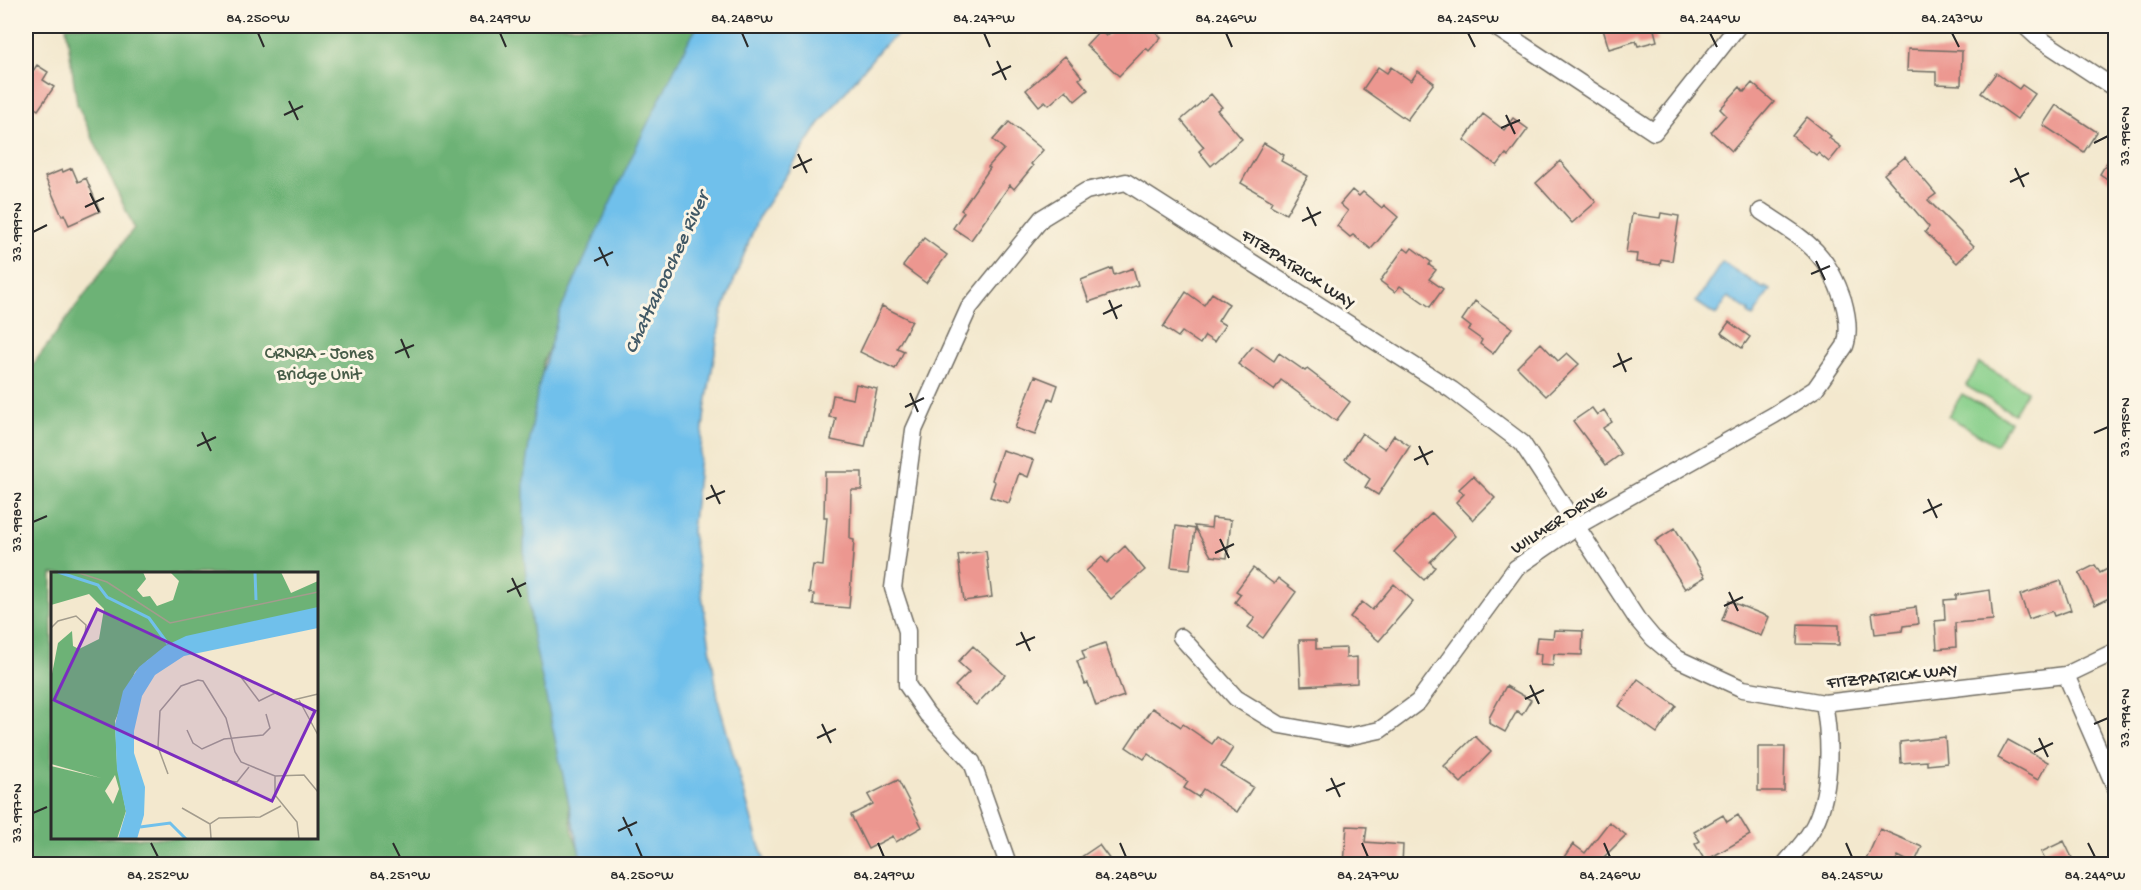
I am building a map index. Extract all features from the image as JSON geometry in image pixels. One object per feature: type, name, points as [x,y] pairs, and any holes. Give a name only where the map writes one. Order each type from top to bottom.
[{"type":"street","points":[[1494,26],[1654,132],[1738,26]]},
{"type":"street","points":[[2025,26],[2037,37],[2115,88]]},
{"type":"street","name":"FITZPATRICK WAY","points":[[1008,864],[972,762],[927,714],[907,685],[907,632],[893,588],[914,430],[969,308],[1042,218],[1086,191],[1126,182],[1452,390],[1522,443],[1637,619],[1653,638],[1678,659],[1743,689],[1824,702],[2066,675],[2115,651]]},
{"type":"street","name":"WILMER DRIVE","points":[[1180,637],[1236,698],[1280,725],[1347,737],[1380,730],[1418,702],[1516,568],[1577,526],[1774,415],[1815,389],[1845,346],[1846,311],[1834,275],[1824,260],[1805,240],[1761,211]]},
{"type":"street","points":[[2066,675],[2115,789]]},
{"type":"street","points":[[1785,864],[1812,831],[1825,796],[1829,730],[1824,702]]},
{"type":"green space","name":"CRNRA - Jones Bridge Unit","points":[[66,26],[710,26],[605,218],[543,362],[527,513],[573,834],[585,864],[26,864],[26,374],[134,228],[77,104]]},
{"type":"green space","points":[[1979,363],[2027,391],[2014,414],[1966,386]]},
{"type":"green space","points":[[1962,394],[2010,421],[1996,445],[1948,416]]},
{"type":"water","name":"Chattahoochee River","points":[[698,26],[909,26],[881,48],[820,123],[758,218],[722,312],[705,410],[692,531],[719,704],[766,864],[582,864],[533,637],[524,558],[524,477],[538,388],[559,314],[639,141]]},
{"type":"water","points":[[1722,262],[1764,289],[1765,287],[1770,290],[1753,317],[1748,314],[1749,311],[1728,297],[1716,315],[1696,302]]},
{"type":"building","points":[[1119,26],[1149,26],[1161,37],[1149,51],[1146,48],[1119,76],[1086,45],[1100,30],[1106,36]]},
{"type":"building","points":[[1602,26],[1653,26],[1657,41],[1638,46],[1636,41],[1609,49]]},
{"type":"building","points":[[1908,49],[1962,51],[1961,85],[1936,84],[1936,72],[1907,71]]},
{"type":"building","points":[[1065,56],[1082,77],[1079,79],[1088,90],[1075,101],[1066,90],[1049,105],[1045,101],[1039,106],[1026,90]]},
{"type":"building","points":[[26,65],[33,71],[37,65],[48,72],[43,80],[54,87],[38,110],[26,102]]},
{"type":"building","points":[[1378,67],[1387,73],[1391,67],[1411,81],[1418,71],[1434,83],[1407,120],[1363,89]]},
{"type":"building","points":[[1996,73],[2019,89],[2022,85],[2035,94],[2017,119],[1981,93]]},
{"type":"building","points":[[1752,83],[1774,102],[1732,151],[1711,132],[1726,115],[1720,109],[1740,87],[1744,92]]},
{"type":"building","points":[[1211,94],[1222,107],[1217,110],[1242,139],[1211,166],[1199,151],[1204,147],[1181,120]]},
{"type":"building","points":[[2056,105],[2097,132],[2084,152],[2043,125]]},
{"type":"building","points":[[1483,114],[1504,130],[1513,118],[1528,129],[1508,156],[1506,154],[1497,166],[1464,140]]},
{"type":"building","points":[[1807,117],[1841,147],[1829,162],[1792,136]]},
{"type":"building","points":[[1009,122],[1043,150],[1014,189],[1010,185],[971,240],[953,228],[964,212],[961,210],[990,168],[988,167],[1004,149],[993,140]]},
{"type":"building","points":[[1264,143],[1284,155],[1281,161],[1308,176],[1286,214],[1270,205],[1272,201],[1241,183]]},
{"type":"building","points":[[2115,149],[2115,184],[2100,174]]},
{"type":"building","points":[[1905,157],[1936,194],[1928,200],[1974,246],[1957,263],[1925,232],[1929,227],[1884,174]]},
{"type":"building","points":[[1560,161],[1596,202],[1572,223],[1536,183]]},
{"type":"building","points":[[72,168],[78,182],[86,178],[100,211],[69,225],[64,214],[62,216],[45,177]]},
{"type":"building","points":[[1352,190],[1359,196],[1363,192],[1382,208],[1384,205],[1398,217],[1371,249],[1353,235],[1350,237],[1337,226],[1348,211],[1340,204]]},
{"type":"building","points":[[1661,213],[1679,216],[1672,261],[1661,259],[1660,265],[1636,262],[1637,254],[1626,253],[1632,214],[1660,218]]},
{"type":"building","points":[[924,238],[947,255],[926,283],[903,266]]},
{"type":"building","points":[[1404,248],[1409,252],[1412,248],[1431,262],[1429,265],[1436,270],[1429,279],[1443,289],[1430,307],[1400,286],[1395,292],[1380,281]]},
{"type":"building","points":[[1112,268],[1114,275],[1133,268],[1138,285],[1089,302],[1081,280]]},
{"type":"building","points":[[1186,292],[1204,305],[1212,293],[1229,304],[1218,321],[1225,325],[1214,342],[1205,336],[1200,344],[1182,332],[1178,337],[1163,327]]},
{"type":"building","points":[[1475,301],[1512,328],[1493,354],[1480,344],[1482,340],[1468,330],[1471,327],[1462,320]]},
{"type":"building","points":[[882,306],[912,321],[897,348],[904,351],[895,369],[860,352]]},
{"type":"building","points":[[1729,322],[1750,337],[1742,348],[1721,333]]},
{"type":"building","points":[[1541,343],[1558,361],[1567,353],[1579,364],[1546,396],[1517,367]]},
{"type":"building","points":[[1253,346],[1274,361],[1279,353],[1305,371],[1307,369],[1350,402],[1336,421],[1281,380],[1274,390],[1238,364]]},
{"type":"building","points":[[1035,376],[1058,385],[1053,400],[1049,398],[1035,435],[1015,428]]},
{"type":"building","points":[[856,384],[877,389],[865,447],[831,440],[836,418],[829,417],[833,395],[853,399]]},
{"type":"building","points":[[1592,408],[1597,415],[1604,410],[1612,422],[1603,428],[1621,454],[1606,465],[1573,421]]},
{"type":"building","points":[[1362,433],[1385,449],[1394,435],[1410,446],[1378,495],[1365,487],[1370,479],[1345,459]]},
{"type":"building","points":[[1002,450],[1034,460],[1028,477],[1019,473],[1009,503],[990,497],[995,482],[992,480]]},
{"type":"building","points":[[825,472],[862,472],[862,490],[851,490],[850,539],[854,540],[849,608],[813,605],[814,594],[809,593],[813,565],[823,566],[827,517],[824,517]]},
{"type":"building","points":[[1473,476],[1495,498],[1473,520],[1456,502],[1464,494],[1459,489]]},
{"type":"building","points":[[1432,513],[1455,536],[1430,562],[1435,567],[1424,580],[1394,552]]},
{"type":"building","points":[[1212,518],[1231,520],[1227,558],[1211,556],[1194,526],[1211,528]]},
{"type":"building","points":[[1176,526],[1195,529],[1190,569],[1171,567]]},
{"type":"building","points":[[1675,528],[1705,577],[1685,589],[1655,541]]},
{"type":"building","points":[[1125,546],[1145,570],[1111,599],[1086,571],[1102,557],[1107,563]]},
{"type":"building","points":[[986,551],[992,597],[964,601],[958,555]]},
{"type":"building","points":[[2095,565],[2100,573],[2115,565],[2115,595],[2095,605],[2079,573]]},
{"type":"building","points":[[1253,568],[1274,584],[1278,578],[1296,592],[1263,638],[1248,627],[1255,618],[1235,602],[1241,594],[1236,591]]},
{"type":"building","points":[[2061,581],[2071,610],[2054,616],[2052,611],[2029,619],[2020,595]]},
{"type":"building","points":[[1394,584],[1413,601],[1379,641],[1350,617],[1362,602],[1372,610]]},
{"type":"building","points":[[1990,590],[1993,620],[1955,623],[1956,647],[1937,649],[1935,621],[1945,620],[1944,600],[1956,599],[1956,595]]},
{"type":"building","points":[[1729,601],[1769,617],[1761,636],[1722,620]]},
{"type":"building","points":[[1916,607],[1918,624],[1903,626],[1902,631],[1875,634],[1872,613]]},
{"type":"building","points":[[1798,624],[1839,625],[1839,645],[1797,644]]},
{"type":"building","points":[[1554,630],[1583,631],[1582,655],[1554,654],[1553,666],[1540,665],[1541,654],[1535,654],[1537,637],[1553,638]]},
{"type":"building","points":[[1299,640],[1316,640],[1316,649],[1346,648],[1346,658],[1357,657],[1357,683],[1301,686]]},
{"type":"building","points":[[1105,643],[1124,696],[1096,706],[1077,661],[1085,659],[1082,651]]},
{"type":"building","points":[[973,646],[1005,675],[976,705],[955,686],[969,672],[958,662]]},
{"type":"building","points":[[1638,679],[1676,706],[1657,733],[1619,706]]},
{"type":"building","points":[[1506,686],[1531,700],[1522,715],[1517,711],[1505,732],[1489,723],[1489,718]]},
{"type":"building","points":[[1152,708],[1181,727],[1183,724],[1212,744],[1217,737],[1233,748],[1221,767],[1253,787],[1237,812],[1203,789],[1198,797],[1184,788],[1188,782],[1148,754],[1144,759],[1126,747]]},
{"type":"building","points":[[1475,736],[1491,752],[1461,783],[1444,766]]},
{"type":"building","points":[[1945,737],[1947,763],[1927,765],[1927,761],[1901,763],[1900,742]]},
{"type":"building","points":[[2008,740],[2048,762],[2038,780],[1998,758]]},
{"type":"building","points":[[1758,747],[1785,747],[1784,791],[1758,791]]},
{"type":"building","points":[[898,780],[922,827],[896,842],[893,836],[868,849],[851,815],[873,804],[868,795]]},
{"type":"building","points":[[1723,815],[1727,822],[1738,815],[1750,835],[1705,861],[1695,844],[1700,841],[1694,832]]},
{"type":"building","points":[[1609,822],[1626,835],[1599,864],[1574,864],[1564,857],[1573,844],[1585,853]]},
{"type":"building","points":[[1347,826],[1367,827],[1365,842],[1403,845],[1402,864],[1344,864]]},
{"type":"building","points":[[1880,829],[1922,847],[1914,864],[1898,856],[1894,864],[1864,864]]},
{"type":"building","points":[[2064,841],[2075,864],[2047,864],[2041,852]]},
{"type":"building","points":[[1099,845],[1113,864],[1071,864]]}]
